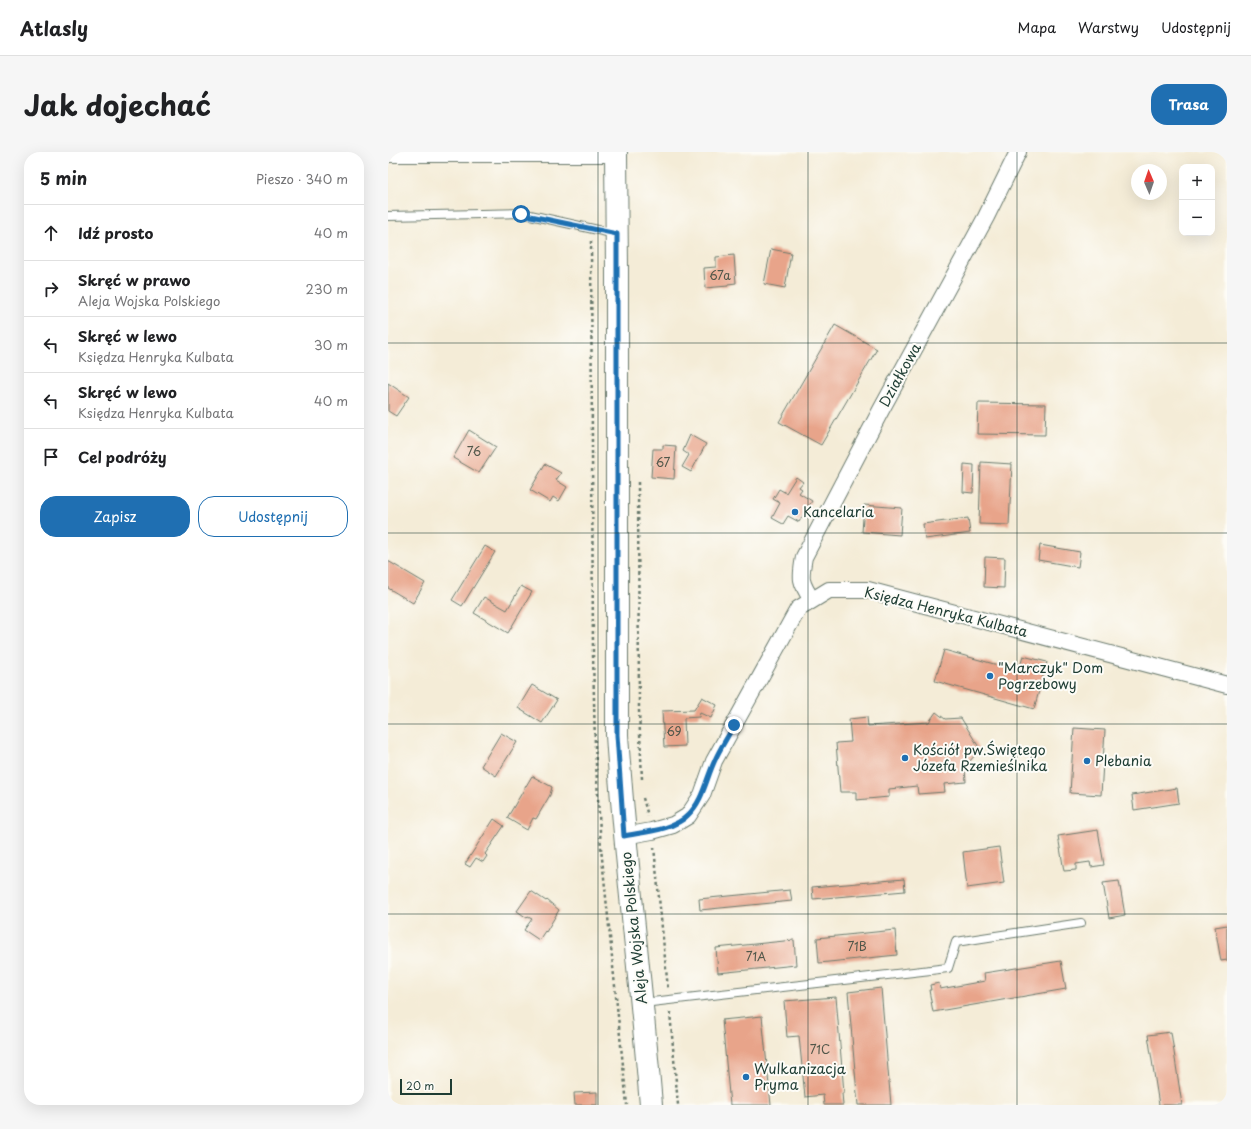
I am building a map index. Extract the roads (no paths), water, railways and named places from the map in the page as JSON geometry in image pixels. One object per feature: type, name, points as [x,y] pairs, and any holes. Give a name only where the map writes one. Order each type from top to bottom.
[{"type":"main road","name":"Aleja Wojska Polskiego","points":[[616,153],[617,735],[624,836],[642,1003],[651,1105]]},
{"type":"street","name":"Działkowa","points":[[812,600],[803,585],[802,571],[804,556],[880,410],[986,217],[1018,152]]},
{"type":"street","points":[[388,154],[616,153]]},
{"type":"street","name":"Księdza Henryka Kulbata","points":[[624,836],[652,831],[673,825],[688,816],[702,795],[714,761],[798,609],[829,590],[868,590],[1227,685]]},
{"type":"lane","points":[[388,216],[521,214],[617,234]]},
{"type":"lane","points":[[642,1003],[948,968],[956,942],[1081,923]]},
{"type":"place","name":"Kancelaria","points":[[795,512]]},
{"type":"place","name":"\"Marczyk\" Dom Pogrzebowy","points":[[990,676]]},
{"type":"place","name":"Kościół pw.Świętego Józefa Rzemieślnika","points":[[905,758]]},
{"type":"place","name":"Plebania","points":[[1087,761]]},
{"type":"place","name":"Wulkanizacja Pryma","points":[[746,1077]]}]
